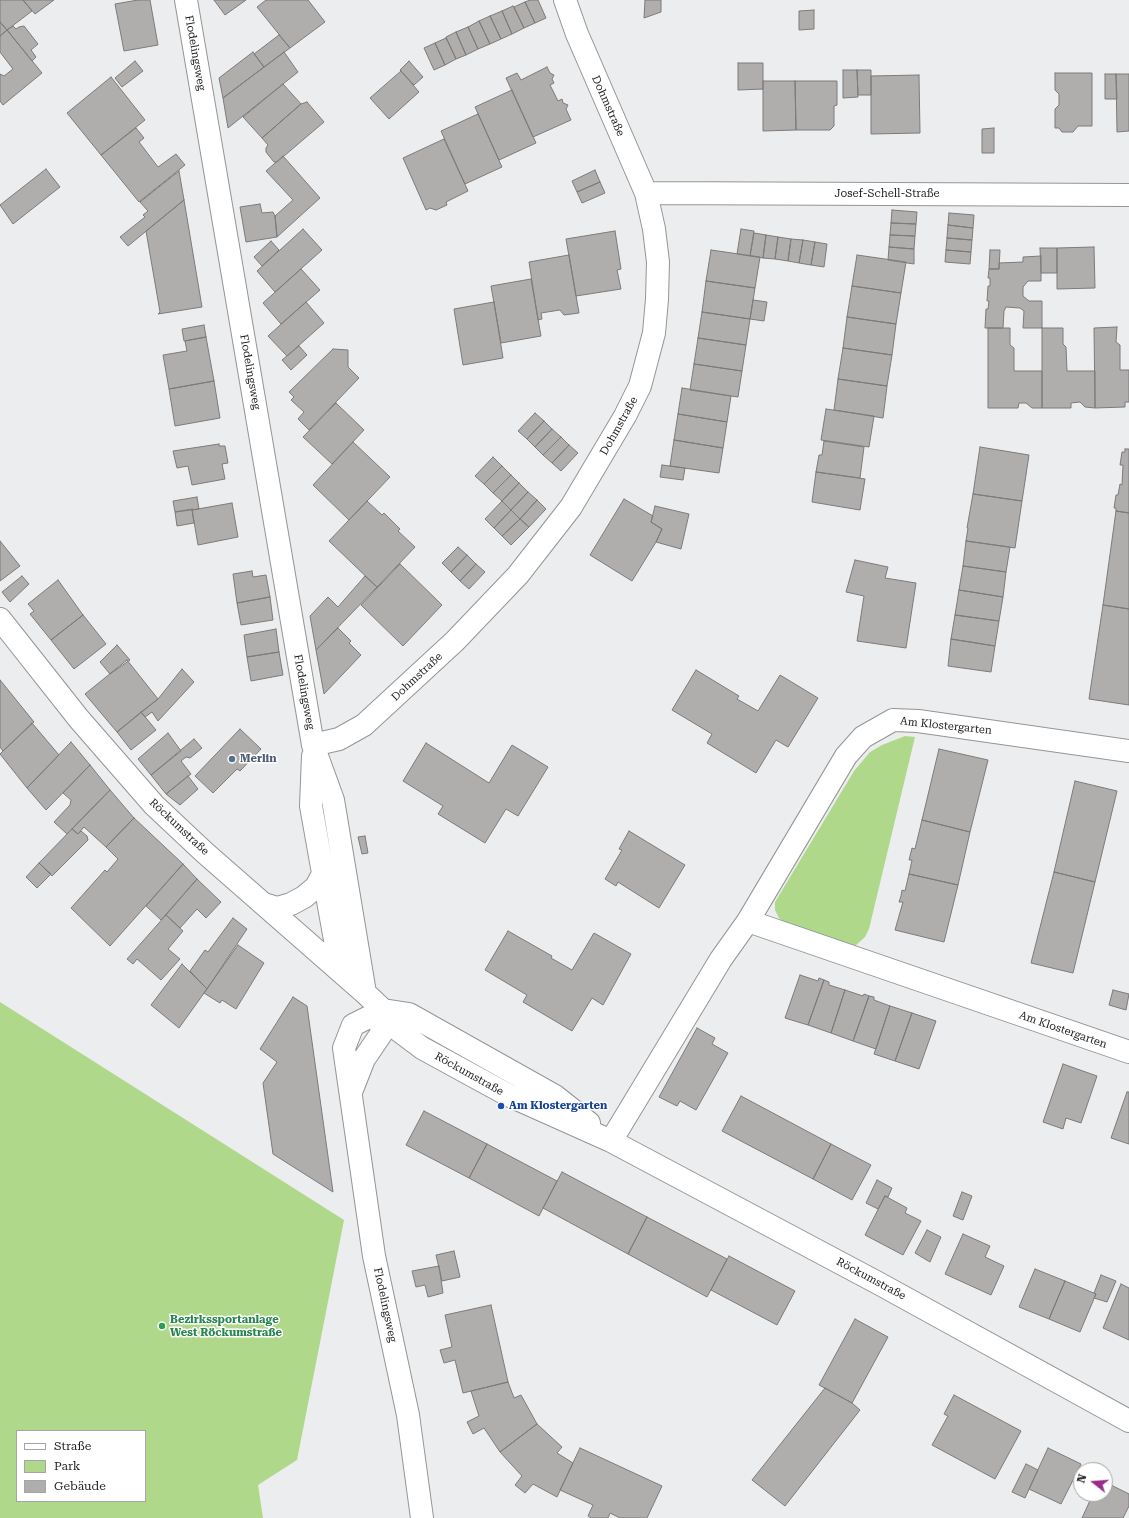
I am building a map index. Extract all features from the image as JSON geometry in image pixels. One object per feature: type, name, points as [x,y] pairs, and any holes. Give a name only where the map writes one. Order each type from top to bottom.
[{"type":"street","name":"Flodelingsweg","points":[[186,0],[313,745],[333,800],[365,992]]},
{"type":"street","name":"Dohmstraße","points":[[313,745],[339,739],[364,725],[455,641],[518,575],[548,539],[571,507],[603,455],[640,386],[654,333],[658,262],[654,229],[646,194],[576,34],[565,0]]},
{"type":"street","name":"Josef-Schell-Straße","points":[[646,194],[1129,195]]},
{"type":"street","name":"Röckumstraße","points":[[0,619],[79,719],[154,805],[365,992],[383,1010],[398,1030],[422,1048],[508,1095],[611,1141],[885,1286],[1129,1421]]},
{"type":"street","name":"Am Klostergarten","points":[[611,1141],[721,959],[748,921],[846,756],[863,737],[894,720],[918,721],[1129,751]]},
{"type":"street","name":"Flodelingsweg","points":[[313,745],[311,806],[334,940],[347,965],[365,992]]},
{"type":"street","points":[[264,904],[277,908],[291,904],[304,897],[316,887],[323,874]]},
{"type":"street","name":"Am Klostergarten","points":[[748,921],[1129,1052]]},
{"type":"street","name":"Flodelingsweg","points":[[383,1010],[381,1034],[364,1059],[351,1092],[374,1256],[408,1415],[422,1518]]},
{"type":"green space","points":[[905,736],[915,737],[869,929],[865,937],[854,947],[787,925],[779,918],[775,910],[775,902],[854,771],[870,752],[882,745]]},
{"type":"green space","name":"Bezirkssportanlage West Röckumstraße","points":[[0,1002],[344,1220],[297,1460],[258,1485],[263,1518],[0,1518]]},
{"type":"building","points":[[0,0],[23,0],[32,11],[7,30],[0,22]]},
{"type":"building","points":[[23,0],[54,0],[35,14]]},
{"type":"building","points":[[138,0],[150,0],[158,45],[124,51],[115,4]]},
{"type":"building","points":[[214,0],[246,0],[225,15]]},
{"type":"building","points":[[266,0],[308,0],[325,22],[290,48],[257,7]]},
{"type":"building","points":[[530,0],[538,0],[546,18],[535,23],[525,2]]},
{"type":"building","points":[[645,0],[661,0],[661,12],[644,18]]},
{"type":"building","points":[[525,2],[535,23],[524,28],[514,7]]},
{"type":"building","points":[[513,6],[524,28],[512,34],[502,11]]},
{"type":"building","points":[[814,10],[814,29],[799,30],[799,11]]},
{"type":"building","points":[[502,11],[512,34],[501,39],[490,16]]},
{"type":"building","points":[[490,16],[501,39],[490,44],[479,21]]},
{"type":"building","points":[[479,21],[490,44],[478,49],[468,27]]},
{"type":"building","points":[[0,22],[7,30],[0,36]]},
{"type":"building","points":[[13,26],[16,29],[24,26],[38,44],[31,50],[36,57],[32,61],[7,30]]},
{"type":"building","points":[[468,27],[478,49],[466,55],[456,32]]},
{"type":"building","points":[[7,30],[42,73],[3,105],[0,101],[0,74],[4,76],[13,69],[0,52],[0,36]]},
{"type":"building","points":[[456,32],[466,55],[456,59],[446,37]]},
{"type":"building","points":[[279,35],[290,48],[264,67],[254,54]]},
{"type":"building","points":[[446,38],[456,59],[445,65],[435,43]]},
{"type":"building","points":[[435,43],[445,65],[434,70],[424,48]]},
{"type":"building","points":[[253,52],[264,67],[223,98],[219,78]]},
{"type":"building","points":[[284,52],[298,72],[228,128],[223,98]]},
{"type":"building","points":[[135,61],[143,71],[122,87],[115,78]]},
{"type":"building","points":[[409,61],[423,77],[414,85],[400,70]]},
{"type":"building","points":[[738,63],[763,63],[763,89],[738,90]]},
{"type":"building","points":[[547,67],[550,73],[554,75],[552,79],[554,83],[550,85],[558,101],[562,99],[563,103],[568,105],[566,109],[571,120],[533,137],[506,78],[517,73],[521,80]]},
{"type":"building","points":[[843,70],[857,70],[858,97],[843,98]]},
{"type":"building","points":[[857,70],[871,70],[871,95],[858,95]]},
{"type":"building","points":[[401,71],[419,92],[389,119],[370,98]]},
{"type":"building","points":[[1055,73],[1092,73],[1092,126],[1078,126],[1073,132],[1062,132],[1059,128],[1055,128],[1055,109],[1059,105],[1059,94],[1055,90]]},
{"type":"building","points":[[1105,74],[1116,74],[1117,99],[1105,99]]},
{"type":"building","points":[[1116,74],[1129,74],[1129,131],[1117,132]]},
{"type":"building","points":[[919,75],[920,133],[871,134],[871,76]]},
{"type":"building","points":[[111,77],[145,120],[101,155],[67,113]]},
{"type":"building","points":[[763,81],[795,81],[796,130],[763,131]]},
{"type":"building","points":[[795,81],[837,81],[837,105],[834,106],[834,126],[830,130],[796,130]]},
{"type":"building","points":[[283,84],[301,104],[262,138],[243,117]]},
{"type":"building","points":[[512,90],[536,143],[499,160],[475,107]]},
{"type":"building","points":[[307,102],[324,122],[277,162],[274,162],[266,152],[268,145],[262,138],[301,104]]},
{"type":"building","points":[[478,114],[502,167],[465,184],[441,131]]},
{"type":"building","points":[[136,128],[144,138],[139,142],[158,167],[176,154],[185,165],[139,202],[101,155]]},
{"type":"building","points":[[994,128],[994,153],[982,153],[982,129]]},
{"type":"building","points":[[444,139],[468,191],[446,202],[447,205],[436,210],[430,208],[426,210],[403,158]]},
{"type":"building","points":[[283,156],[320,198],[277,237],[275,216],[293,200],[266,171]]},
{"type":"building","points":[[46,169],[60,187],[13,224],[0,205]]},
{"type":"building","points":[[595,170],[600,182],[577,192],[572,181]]},
{"type":"building","points":[[179,171],[184,200],[128,246],[120,237],[145,217],[143,215],[148,211],[140,202]]},
{"type":"building","points":[[600,182],[605,193],[582,203],[577,192]]},
{"type":"building","points":[[184,200],[202,307],[158,314],[160,312],[146,231]]},
{"type":"building","points":[[260,204],[262,213],[273,212],[275,216],[277,237],[246,242],[240,207]]},
{"type":"building","points":[[892,210],[917,212],[916,224],[891,223]]},
{"type":"building","points":[[949,213],[974,215],[973,228],[948,225]]},
{"type":"building","points":[[891,223],[916,224],[915,236],[890,235]]},
{"type":"building","points":[[948,225],[973,228],[972,240],[947,238]]},
{"type":"building","points":[[303,229],[322,250],[275,292],[257,271]]},
{"type":"building","points":[[741,229],[754,231],[750,256],[737,254]]},
{"type":"building","points":[[615,231],[621,269],[617,270],[621,289],[576,296],[566,239]]},
{"type":"building","points":[[754,233],[766,235],[763,258],[750,256]]},
{"type":"building","points":[[766,235],[778,237],[775,259],[763,258]]},
{"type":"building","points":[[890,235],[915,236],[914,249],[889,247]]},
{"type":"building","points":[[778,237],[791,239],[788,261],[775,259]]},
{"type":"building","points":[[947,238],[972,240],[971,252],[946,250]]},
{"type":"building","points":[[791,239],[803,240],[799,263],[788,261]]},
{"type":"building","points":[[803,240],[815,242],[811,265],[799,263]]},
{"type":"building","points":[[271,241],[279,250],[262,266],[254,257]]},
{"type":"building","points":[[815,242],[827,244],[824,267],[811,265]]},
{"type":"building","points":[[889,247],[914,249],[914,264],[888,260]]},
{"type":"building","points":[[1094,247],[1095,288],[1057,289],[1057,248]]},
{"type":"building","points":[[1040,248],[1057,248],[1057,273],[1041,273]]},
{"type":"building","points":[[711,250],[760,257],[755,288],[706,281]]},
{"type":"building","points":[[946,250],[971,252],[970,264],[945,262]]},
{"type":"building","points":[[990,250],[1000,250],[999,269],[989,269]]},
{"type":"building","points":[[569,255],[579,313],[564,315],[560,310],[541,313],[542,319],[538,320],[529,262]]},
{"type":"building","points":[[857,255],[906,262],[901,293],[852,286]]},
{"type":"building","points":[[1041,256],[1041,281],[1028,281],[1023,287],[1023,296],[1029,301],[1042,301],[1042,328],[1023,328],[1024,311],[1020,308],[1006,307],[1004,311],[1003,328],[985,328],[986,309],[988,309],[989,301],[987,301],[988,286],[990,286],[990,278],[988,278],[989,269],[999,269],[999,263],[1023,262],[1023,257]]},
{"type":"building","points":[[301,269],[320,290],[281,324],[263,303]]},
{"type":"building","points":[[531,279],[541,336],[501,343],[491,286]]},
{"type":"building","points":[[706,281],[755,288],[750,319],[702,312]]},
{"type":"building","points":[[852,286],[901,293],[896,324],[847,317]]},
{"type":"building","points":[[753,300],[767,302],[764,321],[750,319]]},
{"type":"building","points":[[306,302],[324,323],[287,356],[268,336]]},
{"type":"building","points":[[494,302],[503,358],[463,365],[454,309]]},
{"type":"building","points":[[702,312],[750,319],[746,345],[698,338]]},
{"type":"building","points":[[847,317],[896,324],[892,355],[843,348]]},
{"type":"building","points":[[204,325],[206,337],[184,341],[182,329]]},
{"type":"building","points":[[1117,327],[1116,342],[1120,345],[1120,370],[1129,370],[1129,402],[1125,402],[1125,407],[1095,408],[1094,328]]},
{"type":"building","points":[[988,328],[1010,328],[1010,345],[1014,348],[1014,371],[1042,371],[1042,408],[1032,408],[1026,403],[1019,403],[1018,408],[988,408]]},
{"type":"building","points":[[1042,328],[1063,328],[1063,344],[1066,347],[1067,371],[1095,371],[1095,408],[1085,407],[1080,402],[1071,403],[1071,408],[1042,408]]},
{"type":"building","points":[[206,337],[214,381],[169,389],[163,355],[187,351],[185,341]]},
{"type":"building","points":[[698,338],[746,345],[742,371],[694,364]]},
{"type":"building","points":[[299,346],[307,355],[291,370],[282,360]]},
{"type":"building","points":[[843,348],[892,355],[887,386],[838,379]]},
{"type":"building","points":[[333,349],[348,350],[348,367],[359,378],[309,430],[298,419],[304,412],[291,400],[294,397],[289,392]]},
{"type":"building","points":[[694,364],[742,371],[738,397],[690,390]]},
{"type":"building","points":[[838,379],[887,386],[883,418],[834,410]]},
{"type":"building","points":[[214,381],[220,418],[175,426],[169,389]]},
{"type":"building","points":[[682,388],[731,396],[727,422],[678,414]]},
{"type":"building","points":[[336,403],[364,430],[332,464],[303,437]]},
{"type":"building","points":[[826,409],[874,416],[869,447],[821,440]]},
{"type":"building","points":[[535,413],[544,421],[527,439],[518,431]]},
{"type":"building","points":[[678,414],[727,422],[723,448],[674,440]]},
{"type":"building","points":[[544,421],[552,429],[535,447],[527,439]]},
{"type":"building","points":[[552,429],[561,437],[543,455],[535,447]]},
{"type":"building","points":[[561,437],[569,445],[552,463],[543,455]]},
{"type":"building","points":[[674,440],[723,448],[719,473],[670,466]]},
{"type":"building","points":[[824,441],[864,447],[860,478],[816,472],[819,455],[822,455]]},
{"type":"building","points":[[353,442],[390,477],[349,520],[313,485]]},
{"type":"building","points":[[219,444],[219,446],[225,446],[228,463],[222,464],[225,479],[192,485],[188,466],[177,468],[173,451]]},
{"type":"building","points":[[569,445],[578,453],[561,471],[552,463]]},
{"type":"building","points":[[980,447],[1029,455],[1022,501],[973,494]]},
{"type":"building","points":[[1125,449],[1129,449],[1129,513],[1116,511],[1116,508],[1114,508],[1116,495],[1118,495],[1120,484],[1122,485],[1123,465],[1120,465],[1122,452],[1125,452]]},
{"type":"building","points":[[493,457],[502,466],[484,484],[475,476]]},
{"type":"building","points":[[662,465],[685,468],[683,480],[660,477]]},
{"type":"building","points":[[502,466],[511,475],[493,493],[484,484]]},
{"type":"building","points":[[816,472],[865,479],[860,510],[812,502]]},
{"type":"building","points":[[511,475],[519,483],[502,501],[493,493]]},
{"type":"building","points":[[519,483],[528,492],[511,510],[502,501]]},
{"type":"building","points":[[528,492],[537,500],[520,519],[511,510]]},
{"type":"building","points":[[973,494],[1022,501],[1015,548],[966,541]]},
{"type":"building","points":[[197,497],[199,509],[175,512],[173,501]]},
{"type":"building","points":[[624,499],[653,516],[651,522],[662,529],[656,542],[632,581],[590,555]]},
{"type":"building","points":[[537,500],[546,509],[529,527],[520,519]]},
{"type":"building","points":[[367,501],[382,515],[384,513],[400,529],[398,531],[415,547],[377,587],[329,541]]},
{"type":"building","points":[[502,501],[511,510],[494,528],[485,519]]},
{"type":"building","points":[[232,503],[238,537],[198,545],[192,510]]},
{"type":"building","points":[[655,506],[689,514],[681,549],[656,542],[662,529],[651,522]]},
{"type":"building","points":[[192,509],[194,523],[177,526],[175,512]]},
{"type":"building","points":[[511,510],[520,519],[502,536],[494,528]]},
{"type":"building","points":[[1116,511],[1129,513],[1129,609],[1103,605]]},
{"type":"building","points":[[520,519],[529,527],[511,545],[502,536]]},
{"type":"building","points":[[0,541],[20,566],[0,581]]},
{"type":"building","points":[[966,541],[1010,547],[1006,572],[963,566]]},
{"type":"building","points":[[458,547],[467,555],[451,572],[442,563]]},
{"type":"building","points":[[467,555],[476,564],[460,581],[451,572]]},
{"type":"building","points":[[855,560],[888,567],[885,578],[916,583],[906,648],[857,641],[864,596],[846,592]]},
{"type":"building","points":[[400,564],[442,605],[403,646],[361,605]]},
{"type":"building","points":[[476,564],[485,572],[469,589],[460,581]]},
{"type":"building","points":[[963,566],[1006,572],[1003,597],[959,590]]},
{"type":"building","points":[[252,571],[253,577],[266,575],[270,597],[237,603],[233,574]]},
{"type":"building","points":[[22,576],[29,584],[10,602],[2,592]]},
{"type":"building","points":[[365,576],[377,587],[316,650],[310,616],[328,597],[338,607]]},
{"type":"building","points":[[58,580],[83,615],[51,640],[30,614],[34,611],[28,604]]},
{"type":"building","points":[[959,590],[1003,597],[999,621],[955,615]]},
{"type":"building","points":[[270,597],[273,620],[241,625],[237,603]]},
{"type":"building","points":[[1103,605],[1129,609],[1129,705],[1089,699]]},
{"type":"building","points":[[83,615],[106,644],[74,669],[51,640]]},
{"type":"building","points":[[955,615],[999,621],[995,646],[951,639]]},
{"type":"building","points":[[338,628],[351,641],[349,643],[361,655],[324,694],[316,650]]},
{"type":"building","points":[[276,629],[279,652],[247,657],[244,635]]},
{"type":"building","points":[[951,639],[995,646],[991,672],[948,666]]},
{"type":"building","points":[[117,645],[130,660],[110,674],[100,662]]},
{"type":"building","points":[[279,652],[283,675],[251,681],[247,657]]},
{"type":"building","points":[[127,660],[158,699],[117,732],[85,694]]},
{"type":"building","points":[[182,669],[194,682],[158,721],[152,712],[145,717],[141,712],[158,699]]},
{"type":"building","points":[[696,670],[739,696],[737,699],[758,711],[780,675],[818,698],[788,747],[776,740],[756,773],[707,743],[712,734],[672,710]]},
{"type":"building","points":[[0,680],[34,722],[3,751],[0,747]]},
{"type":"building","points":[[141,712],[156,730],[131,750],[117,732]]},
{"type":"building","points":[[32,723],[59,755],[27,788],[0,754]]},
{"type":"building","name":"Merlin","points":[[240,729],[261,749],[240,771],[237,769],[213,793],[195,776]]},
{"type":"building","points":[[168,733],[181,751],[151,775],[138,759]]},
{"type":"building","points":[[194,739],[202,748],[190,758],[186,757],[181,761],[191,774],[166,794],[151,775]]},
{"type":"building","points":[[71,742],[90,765],[46,810],[27,788]]},
{"type":"building","points":[[426,743],[489,783],[512,745],[548,767],[518,816],[506,809],[485,843],[438,814],[443,806],[403,781]]},
{"type":"building","points":[[939,749],[988,760],[970,832],[922,820]]},
{"type":"building","points":[[90,765],[110,790],[67,834],[54,822],[70,805],[71,800],[63,793]]},
{"type":"building","points":[[188,776],[198,789],[180,805],[166,794]]},
{"type":"building","points":[[1075,781],[1117,791],[1095,882],[1054,872]]},
{"type":"building","points":[[110,790],[134,818],[106,847],[84,827],[78,834],[72,829]]},
{"type":"building","points":[[134,818],[183,864],[110,946],[71,908],[105,870],[107,872],[118,859],[106,847]]},
{"type":"building","points":[[922,820],[970,832],[958,885],[909,874],[912,860],[909,860],[912,848],[915,849]]},
{"type":"building","points":[[72,829],[78,834],[81,831],[87,836],[88,840],[52,876],[39,863]]},
{"type":"building","points":[[629,831],[685,865],[659,908],[618,882],[616,886],[605,879],[622,850],[619,849]]},
{"type":"building","points":[[365,836],[368,853],[362,854],[358,837]]},
{"type":"building","points":[[39,863],[51,874],[37,888],[26,877]]},
{"type":"building","points":[[183,864],[197,879],[161,920],[146,906]]},
{"type":"building","points":[[1054,872],[1095,882],[1073,973],[1031,963]]},
{"type":"building","points":[[909,874],[958,885],[944,942],[895,930],[903,902],[899,902],[902,890],[905,891]]},
{"type":"building","points":[[197,879],[221,902],[206,918],[197,909],[180,928],[166,915]]},
{"type":"building","points":[[166,915],[183,931],[168,949],[180,959],[161,980],[137,959],[133,964],[127,959]]},
{"type":"building","points":[[233,918],[247,929],[207,989],[190,971],[205,950],[208,952]]},
{"type":"building","points":[[508,931],[552,956],[551,958],[572,970],[594,933],[631,954],[603,1005],[592,998],[572,1031],[523,1002],[527,995],[485,970]]},
{"type":"building","points":[[238,945],[264,963],[236,1009],[222,1000],[220,1003],[204,993]]},
{"type":"building","points":[[182,964],[207,989],[179,1028],[151,1005]]},
{"type":"building","points":[[800,975],[818,981],[819,978],[824,980],[808,1025],[785,1018]]},
{"type":"building","points":[[824,980],[829,982],[829,985],[845,990],[831,1033],[808,1025]]},
{"type":"building","points":[[845,990],[863,996],[864,994],[869,996],[853,1041],[831,1033]]},
{"type":"building","points":[[1113,990],[1129,994],[1126,1010],[1109,1005]]},
{"type":"building","points":[[869,996],[874,997],[874,1000],[890,1006],[876,1049],[853,1041]]},
{"type":"building","points":[[293,997],[307,1006],[333,1192],[273,1154],[263,1083],[277,1062],[260,1049]]},
{"type":"building","points":[[890,1006],[912,1013],[895,1061],[874,1054]]},
{"type":"building","points":[[912,1013],[936,1021],[919,1069],[895,1061]]},
{"type":"building","points":[[697,1028],[715,1038],[712,1044],[728,1053],[696,1110],[680,1101],[677,1106],[659,1097]]},
{"type":"building","points":[[1063,1064],[1097,1076],[1081,1123],[1066,1118],[1063,1129],[1043,1122]]},
{"type":"building","points":[[1127,1092],[1129,1092],[1129,1144],[1111,1138]]},
{"type":"building","points":[[741,1096],[831,1144],[813,1179],[722,1131]]},
{"type":"building","points":[[424,1111],[487,1144],[469,1178],[406,1145]]},
{"type":"building","points":[[487,1144],[557,1181],[539,1216],[469,1178]]},
{"type":"building","points":[[831,1144],[871,1165],[852,1200],[813,1179]]},
{"type":"building","points":[[562,1172],[647,1217],[628,1254],[543,1208]]},
{"type":"building","points":[[877,1180],[892,1188],[888,1197],[885,1196],[878,1209],[866,1203]]},
{"type":"building","points":[[962,1192],[972,1196],[963,1220],[953,1216]]},
{"type":"building","points":[[885,1196],[907,1208],[905,1213],[921,1221],[903,1255],[865,1235]]},
{"type":"building","points":[[647,1217],[727,1259],[707,1297],[628,1254]]},
{"type":"building","points":[[927,1230],[941,1237],[930,1262],[915,1253]]},
{"type":"building","points":[[963,1234],[990,1246],[985,1257],[1004,1266],[991,1295],[945,1274]]},
{"type":"building","points":[[454,1251],[460,1277],[442,1281],[436,1255]]},
{"type":"building","points":[[729,1256],[795,1291],[777,1325],[711,1290]]},
{"type":"building","points":[[439,1266],[443,1293],[428,1297],[425,1285],[416,1287],[412,1271]]},
{"type":"building","points":[[1035,1269],[1065,1281],[1049,1319],[1019,1307]]},
{"type":"building","points":[[1101,1275],[1116,1281],[1107,1302],[1094,1298],[1096,1294],[1094,1293]]},
{"type":"building","points":[[1065,1281],[1096,1294],[1080,1332],[1049,1319]]},
{"type":"building","points":[[1121,1284],[1129,1288],[1129,1340],[1103,1328]]},
{"type":"building","points":[[491,1305],[508,1382],[463,1393],[455,1360],[444,1363],[440,1350],[452,1347],[445,1315]]},
{"type":"building","points":[[855,1319],[888,1337],[852,1403],[819,1385]]},
{"type":"building","points":[[508,1382],[514,1398],[521,1395],[537,1424],[500,1452],[484,1428],[473,1434],[467,1422],[479,1416],[471,1391]]},
{"type":"building","points":[[825,1388],[852,1403],[860,1410],[785,1506],[752,1480]]},
{"type":"building","points":[[954,1395],[1021,1431],[995,1479],[932,1445],[948,1416],[944,1414]]},
{"type":"building","points":[[537,1424],[562,1447],[557,1453],[573,1463],[557,1497],[533,1484],[525,1493],[515,1485],[522,1476],[500,1452]]},
{"type":"building","points":[[580,1448],[662,1486],[647,1518],[620,1518],[610,1513],[608,1518],[591,1518],[588,1516],[593,1505],[560,1490]]},
{"type":"building","points":[[1048,1448],[1077,1462],[1073,1462],[1073,1480],[1061,1504],[1029,1489]]},
{"type":"building","points":[[1026,1464],[1038,1470],[1025,1498],[1012,1492]]},
{"type":"building","points":[[1113,1486],[1129,1494],[1129,1506],[1123,1518],[1082,1518],[1089,1502],[1113,1502]]},
{"type":"place","name":"Merlin","points":[[232,759]]},
{"type":"place","name":"Am Klostergarten","points":[[501,1106]]},
{"type":"place","name":"Bezirkssportanlage West Röckumstraße","points":[[162,1326]]}]
